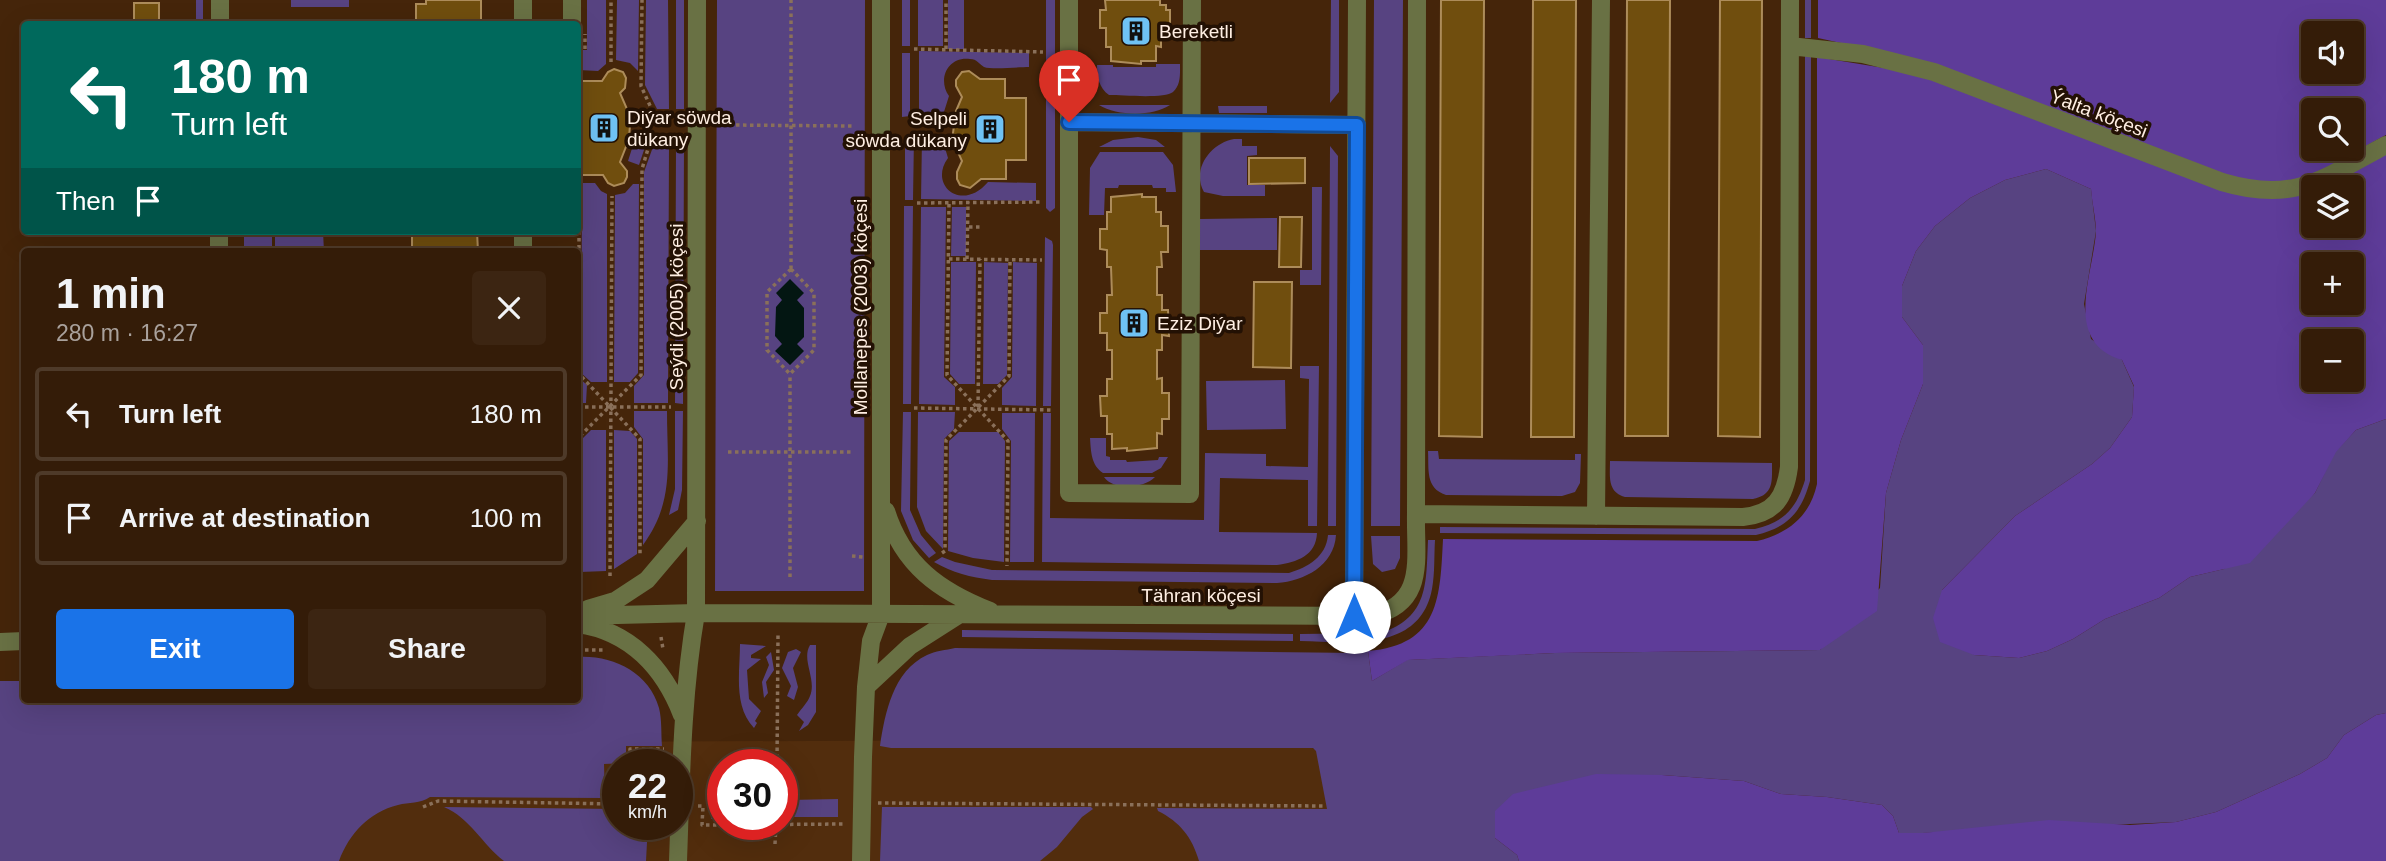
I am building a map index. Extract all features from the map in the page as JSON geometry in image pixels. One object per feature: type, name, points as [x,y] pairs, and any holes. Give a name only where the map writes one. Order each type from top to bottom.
[{"type":"street","points":[[220,0],[220,21]]},
{"type":"street","points":[[523,0],[523,21]]},
{"type":"street","points":[[572,0],[572,21]]},
{"type":"street","name":"Seýdi (2005) köçesi","points":[[678,861],[683,719],[696,613],[697,0]]},
{"type":"street","name":"Mollanepes (2003) köçesi","points":[[861,861],[866,687],[871,641],[881,614],[881,0]]},
{"type":"street","points":[[1069,0],[1069,493],[1190,494],[1192,0]]},
{"type":"street","points":[[1354,617],[1357,0]]},
{"type":"street","name":"Tähran köçesi","points":[[581,616],[696,613],[1354,617],[1381,614],[1399,605],[1407,598],[1415,575],[1417,0]]},
{"type":"street","points":[[1596,516],[1601,0]]},
{"type":"street","points":[[1416,514],[1743,517],[1761,514],[1777,503],[1787,483],[1789,467],[1790,0]]},
{"type":"street","name":"Ýalta köçesi","points":[[1790,46],[1863,54],[1934,72],[2209,178],[2249,189],[2280,191],[2307,186],[2386,145]]},
{"type":"street","points":[[1069,122],[1357,125]]},
{"type":"street","points":[[881,496],[890,524],[904,550],[927,577],[970,603],[999,615]]},
{"type":"street","points":[[581,610],[615,601],[648,580],[697,521]]},
{"type":"street","points":[[866,687],[910,646],[959,615]]},
{"type":"street","points":[[581,624],[614,636],[651,661],[674,695],[683,719]]},
{"type":"street","points":[[0,642],[21,640]]},
{"type":"path","points":[[611,0],[611,62]]},
{"type":"path","points":[[581,436],[641,374],[642,169],[650,142],[652,110],[641,86],[642,0]]},
{"type":"path","points":[[790,577],[790,374],[767,350],[767,292],[790,269],[791,0]]},
{"type":"path","points":[[946,0],[946,49]]},
{"type":"path","points":[[914,49],[1043,52]]},
{"type":"path","points":[[729,125],[853,126]]},
{"type":"path","points":[[610,576],[612,196]]},
{"type":"path","points":[[967,259],[968,202]]},
{"type":"path","points":[[917,204],[1042,202]]},
{"type":"path","points":[[949,204],[947,375],[1008,441],[1007,566]]},
{"type":"path","points":[[968,227],[981,227]]},
{"type":"path","points":[[948,259],[1042,260]]},
{"type":"path","points":[[978,409],[980,260]]},
{"type":"path","points":[[942,553],[945,551],[946,440],[1009,376],[1010,260]]},
{"type":"path","points":[[790,269],[814,293],[814,350],[790,374]]},
{"type":"path","points":[[581,376],[640,439],[640,556]]},
{"type":"path","points":[[581,407],[671,407]]},
{"type":"path","points":[[914,408],[1051,410]]},
{"type":"path","points":[[728,452],[852,452]]},
{"type":"path","points":[[852,556],[863,557]]},
{"type":"path","points":[[777,749],[778,635]]},
{"type":"path","points":[[661,637],[663,649],[671,652]]},
{"type":"path","points":[[581,650],[604,650]]},
{"type":"path","points":[[424,807],[438,801],[602,804]]},
{"type":"path","points":[[870,803],[1324,806]]},
{"type":"path","points":[[693,805],[702,806],[702,825],[707,825]]},
{"type":"path","points":[[798,824],[843,824],[843,814]]},
{"type":"shaded area","points":[[196,0],[203,0],[203,21],[196,21]]},
{"type":"shaded area","points":[[291,0],[349,0],[349,7],[291,7]]},
{"type":"shaded area","points":[[587,0],[606,0],[606,64],[598,71],[581,70],[581,50],[587,50]]},
{"type":"shaded area","points":[[617,0],[639,0],[638,71],[630,63],[616,60]]},
{"type":"shaded area","points":[[646,0],[668,0],[669,109],[657,109],[645,85]]},
{"type":"shaded area","points":[[676,0],[684,0],[684,109],[676,109]]},
{"type":"shaded area","points":[[717,0],[865,0],[864,591],[715,591]]},
{"type":"shaded area","points":[[902,0],[910,0],[910,46],[902,46]]},
{"type":"shaded area","points":[[918,0],[943,0],[943,46],[918,46]]},
{"type":"shaded area","points":[[948,0],[964,0],[964,49],[948,49]]},
{"type":"shaded area","points":[[1046,0],[1055,0],[1055,208],[1050,212],[1046,208]]},
{"type":"shaded area","points":[[1331,0],[1339,0],[1339,92],[1330,103]]},
{"type":"shaded area","points":[[1374,0],[1403,0],[1400,526],[1371,526]]},
{"type":"shaded area","points":[[1805,0],[1811,0],[1811,38],[1805,38]]},
{"type":"shaded area","points":[[1818,0],[2386,0],[2386,135],[2364,147],[2364,98],[2301,98],[2301,161],[2339,161],[2311,175],[2301,175],[2301,178],[2295,180],[2280,184],[2261,183],[2233,177],[1873,50],[1818,38]]},
{"type":"shaded area","points":[[919,51],[1029,53],[1029,67],[988,68],[972,59],[956,61],[945,76],[944,83],[949,96],[943,115],[919,115]]},
{"type":"shaded area","points":[[902,53],[910,53],[910,116],[902,117]]},
{"type":"shaded area","points":[[1805,56],[1811,56],[1810,481],[1802,502],[1792,517],[1777,528],[1756,535],[1440,533],[1440,527],[1755,529],[1788,513],[1805,480]]},
{"type":"shaded area","points":[[1817,57],[1890,69],[1966,89],[2235,192],[2301,189],[2301,238],[2364,238],[2364,175],[2337,175],[2386,150],[2386,419],[2356,430],[2336,452],[2315,493],[2250,563],[2190,577],[2159,598],[2105,619],[2047,651],[2019,658],[1974,655],[1940,642],[1933,618],[1942,590],[2015,516],[2092,464],[2110,448],[2132,417],[2134,386],[2122,360],[2104,351],[2092,338],[2087,323],[2085,305],[2096,232],[2091,189],[2046,169],[2005,180],[1970,198],[1935,226],[1916,251],[1902,286],[1902,317],[1923,345],[1923,384],[1901,440],[1886,493],[1877,611],[1820,650],[1555,653],[1408,660],[1372,681],[1368,651],[1392,647],[1410,639],[1423,628],[1431,614],[1440,580],[1443,539],[1757,541],[1779,533],[1796,522],[1814,495],[1817,484]]},
{"type":"shaded area","points":[[1156,64],[1180,64],[1179,83],[1173,92],[1153,96],[1109,95],[1099,82],[1097,74],[1097,65],[1156,67]]},
{"type":"shaded area","points":[[1099,105],[1170,105],[1154,112],[1134,114],[1106,109]]},
{"type":"shaded area","points":[[1218,106],[1267,106],[1267,113],[1219,113]]},
{"type":"shaded area","points":[[905,136],[914,136],[913,200],[905,200]]},
{"type":"shaded area","points":[[1138,137],[1156,140],[1165,147],[1099,147],[1113,140]]},
{"type":"shaded area","points":[[922,138],[942,138],[948,158],[942,178],[951,192],[968,195],[988,182],[1036,183],[1036,201],[921,199]]},
{"type":"shaded area","points":[[635,139],[647,141],[639,165],[628,161]]},
{"type":"shaded area","points":[[1234,139],[1242,139],[1242,146],[1257,146],[1257,155],[1247,156],[1247,185],[1265,185],[1265,196],[1223,196],[1204,192],[1200,175],[1206,158],[1218,146]]},
{"type":"shaded area","points":[[654,144],[669,144],[668,403],[634,403],[634,386],[644,375],[644,172]]},
{"type":"shaded area","points":[[676,144],[684,144],[683,404],[675,403]]},
{"type":"shaded area","points":[[1330,146],[1338,156],[1336,526],[1328,526]]},
{"type":"shaded area","points":[[1100,152],[1163,152],[1173,165],[1176,192],[1166,192],[1166,188],[1153,188],[1152,185],[1119,185],[1118,188],[1105,188],[1104,215],[1089,215],[1090,168]]},
{"type":"shaded area","points":[[2046,169],[2091,189],[2096,231],[2084,304],[2091,339],[2122,360],[2134,387],[2132,417],[2110,448],[2092,464],[2015,516],[1942,590],[1974,655],[2019,658],[2047,651],[2105,619],[2159,598],[2190,577],[2224,569],[2315,493],[2335,452],[2356,430],[2386,419],[2386,713],[2376,715],[2344,735],[2327,758],[2300,774],[2216,812],[2176,822],[1923,833],[1899,833],[1893,816],[1882,805],[1781,794],[1744,781],[1662,775],[1495,838],[1517,855],[1519,861],[1199,861],[1184,831],[1157,808],[1327,809],[1316,751],[1313,748],[880,746],[888,707],[906,671],[927,655],[955,648],[1368,651],[1372,681],[1407,660],[1555,653],[1820,650],[1880,588],[1886,493],[1901,440],[1923,384],[1923,345],[1902,317],[1902,286],[1916,251],[1935,226],[1970,198],[2005,180]]},
{"type":"shaded area","points":[[581,183],[595,183],[607,194],[607,382],[591,382],[581,373]]},
{"type":"shaded area","points":[[633,184],[639,184],[638,373],[630,382],[614,382],[615,195],[625,193]]},
{"type":"shaded area","points":[[1312,187],[1322,187],[1321,285],[1300,285],[1300,270],[1312,270]]},
{"type":"shaded area","points":[[904,206],[913,206],[911,404],[903,404]]},
{"type":"shaded area","points":[[921,207],[946,207],[944,377],[955,387],[955,405],[919,404]]},
{"type":"shaded area","points":[[952,207],[966,207],[966,256],[951,256]]},
{"type":"shaded area","points":[[1277,218],[1277,250],[1200,250],[1200,219]]},
{"type":"shaded area","points":[[244,235],[272,235],[272,248],[244,248]]},
{"type":"shaded area","points":[[275,235],[323,235],[324,248],[275,248]]},
{"type":"shaded area","points":[[1045,237],[1052,241],[1053,245],[1051,406],[1043,406]]},
{"type":"shaded area","points":[[951,262],[976,262],[975,384],[959,384],[950,374]]},
{"type":"shaded area","points":[[984,262],[1008,263],[1007,375],[998,384],[983,384]]},
{"type":"shaded area","points":[[1013,262],[1037,263],[1036,406],[1002,405],[1002,388],[1012,377]]},
{"type":"shaded area","points":[[790,279],[804,293],[797,300],[804,308],[804,337],[797,344],[804,351],[790,365],[775,351],[782,344],[775,336],[776,307],[782,300],[776,293]]},
{"type":"shaded area","points":[[1300,366],[1319,366],[1317,526],[1308,526],[1308,480],[1220,478],[1219,532],[1317,533],[1313,547],[1304,556],[1277,565],[1042,562],[1043,413],[1051,413],[1050,518],[1204,520],[1205,453],[1266,454],[1266,466],[1308,467],[1309,379],[1300,378]]},
{"type":"shaded area","points":[[581,380],[587,385],[586,403],[581,403]]},
{"type":"shaded area","points":[[1285,380],[1286,429],[1207,430],[1206,381]]},
{"type":"shaded area","points":[[634,411],[667,411],[668,465],[665,497],[653,529],[643,545],[643,439],[634,427]]},
{"type":"shaded area","points":[[675,411],[683,411],[682,490],[678,510],[669,515],[675,489]]},
{"type":"shaded area","points":[[903,412],[911,412],[910,510],[921,535],[936,553],[929,558],[913,540],[901,511]]},
{"type":"shaded area","points":[[918,412],[955,412],[954,429],[944,439],[943,549],[926,531],[917,507]]},
{"type":"shaded area","points":[[1002,413],[1035,413],[1034,562],[1010,562],[1011,441],[1002,429]]},
{"type":"shaded area","points":[[591,430],[606,430],[606,571],[581,572],[581,440]]},
{"type":"shaded area","points":[[614,430],[630,431],[637,439],[637,554],[614,569]]},
{"type":"shaded area","points":[[959,432],[998,432],[1005,441],[1004,562],[948,551],[949,441]]},
{"type":"shaded area","points":[[1090,438],[1106,438],[1106,456],[1110,457],[1110,460],[1127,462],[1168,457],[1161,468],[1152,473],[1103,473],[1094,462]]},
{"type":"shaded area","points":[[1428,451],[1438,451],[1439,459],[1575,460],[1575,454],[1581,454],[1580,483],[1575,492],[1562,496],[1446,495],[1431,483]]},
{"type":"shaded area","points":[[1610,461],[1772,463],[1772,481],[1765,494],[1753,499],[1625,497],[1612,487]]},
{"type":"shaded area","points":[[1104,477],[1155,477],[1137,486],[1121,486]]},
{"type":"shaded area","points":[[1328,535],[1336,535],[1334,546],[1324,563],[1307,575],[1277,583],[992,580],[962,574],[934,562],[942,557],[992,570],[1289,573],[1315,560],[1324,549]]},
{"type":"shaded area","points":[[1371,536],[1400,536],[1400,558],[1395,569],[1382,572],[1373,564]]},
{"type":"shaded area","points":[[1428,540],[1435,540],[1432,589],[1425,610],[1413,624],[1398,634],[1380,639],[1360,642],[1300,641],[1300,634],[1381,633],[1408,618],[1422,597],[1427,570]]},
{"type":"shaded area","points":[[962,630],[1293,634],[1293,641],[962,637]]},
{"type":"shaded area","points":[[740,644],[766,646],[751,655],[751,658],[761,659],[747,670],[749,699],[761,711],[754,728],[747,719],[740,699]]},
{"type":"shaded area","points":[[810,645],[816,645],[816,712],[808,725],[799,731],[804,722],[797,715],[808,701],[812,690],[807,657]]},
{"type":"shaded area","points":[[796,649],[801,652],[793,668],[798,687],[794,700],[787,696],[791,686],[782,668],[788,652]]},
{"type":"shaded area","points":[[771,652],[774,670],[766,682],[768,693],[764,698],[762,682],[769,665],[766,657]]},
{"type":"shaded area","points":[[581,657],[591,657],[628,668],[647,685],[659,708],[662,746],[602,749],[602,798],[430,797],[388,808],[369,819],[354,833],[339,861],[0,861],[0,681],[21,681],[21,703],[581,703]]},
{"type":"shaded area","points":[[2386,713],[2386,861],[1519,861],[1517,855],[1495,838],[1495,811],[1513,794],[1596,774],[1662,775],[1744,781],[1781,794],[1882,805],[1893,816],[1899,833],[2049,820],[2130,825],[2176,822],[2216,812],[2300,774],[2327,758],[2344,735],[2376,715]]},
{"type":"shaded area","points":[[1296,739],[1448,824],[1450,861],[222,861],[291,743]]},
{"type":"shaded area","points":[[838,799],[838,817],[798,817],[798,800]]},
{"type":"shaded area","points":[[444,807],[602,809],[602,840],[647,840],[646,861],[504,861],[469,824]]},
{"type":"shaded area","points":[[882,807],[1093,809],[1040,861],[880,861]]},
{"type":"building","points":[[426,0],[481,0],[481,21],[416,21],[416,4],[426,4]]},
{"type":"building","name":"Bereketli","points":[[1105,0],[1160,0],[1160,5],[1166,5],[1166,10],[1170,10],[1170,28],[1166,28],[1166,33],[1161,33],[1161,47],[1156,46],[1156,61],[1141,61],[1141,64],[1111,61],[1111,47],[1106,47],[1106,28],[1100,28],[1100,10],[1106,10]]},
{"type":"building","points":[[1441,0],[1484,0],[1482,437],[1439,436]]},
{"type":"building","points":[[1533,0],[1576,0],[1574,437],[1531,437]]},
{"type":"building","points":[[1627,0],[1670,0],[1668,436],[1625,436]]},
{"type":"building","points":[[1720,0],[1762,0],[1760,437],[1718,436]]},
{"type":"building","points":[[134,3],[159,3],[159,21],[134,21]]},
{"type":"building","name":"Diýar söwda dükany","points":[[614,69],[623,72],[626,78],[625,88],[620,93],[630,124],[629,139],[620,162],[627,171],[627,177],[624,183],[614,186],[608,183],[603,175],[581,175],[581,81],[602,81],[608,72]]},
{"type":"building","name":"Selpeli söwda dükany","points":[[969,71],[980,79],[1005,79],[1005,98],[1026,98],[1026,160],[1006,160],[1006,179],[981,179],[970,188],[960,185],[957,179],[962,161],[953,133],[956,111],[962,97],[956,80],[962,72]]},
{"type":"building","points":[[1249,158],[1305,158],[1305,183],[1249,184]]},
{"type":"building","name":"Eziz Diýar","points":[[1142,194],[1142,197],[1156,197],[1156,212],[1161,212],[1161,226],[1168,226],[1168,252],[1161,252],[1162,267],[1157,267],[1157,295],[1162,295],[1162,310],[1168,310],[1169,336],[1162,335],[1162,350],[1157,350],[1157,379],[1162,378],[1162,393],[1169,393],[1169,419],[1162,419],[1162,434],[1157,433],[1157,448],[1127,451],[1127,448],[1112,449],[1112,434],[1107,434],[1107,416],[1101,416],[1100,396],[1107,396],[1107,379],[1112,379],[1112,350],[1107,350],[1107,333],[1100,333],[1100,313],[1107,313],[1107,295],[1112,295],[1111,267],[1107,267],[1107,250],[1100,249],[1100,229],[1107,229],[1107,212],[1111,212],[1111,197]]},
{"type":"building","points":[[1280,217],[1302,217],[1301,267],[1279,267]]},
{"type":"building","points":[[412,235],[477,235],[478,248],[412,248]]},
{"type":"building","points":[[1254,282],[1292,282],[1291,368],[1253,367]]},
{"type":"place","name":"Bereketli","points":[[1136,31]]},
{"type":"place","name":"Diýar söwda dükany","points":[[604,128]]},
{"type":"place","name":"Selpeli söwda dükany","points":[[990,129]]},
{"type":"place","name":"Eziz Diýar","points":[[1134,323]]},
{"type":"route","points":[[1069,122],[1357,125],[1354,617]]}]
